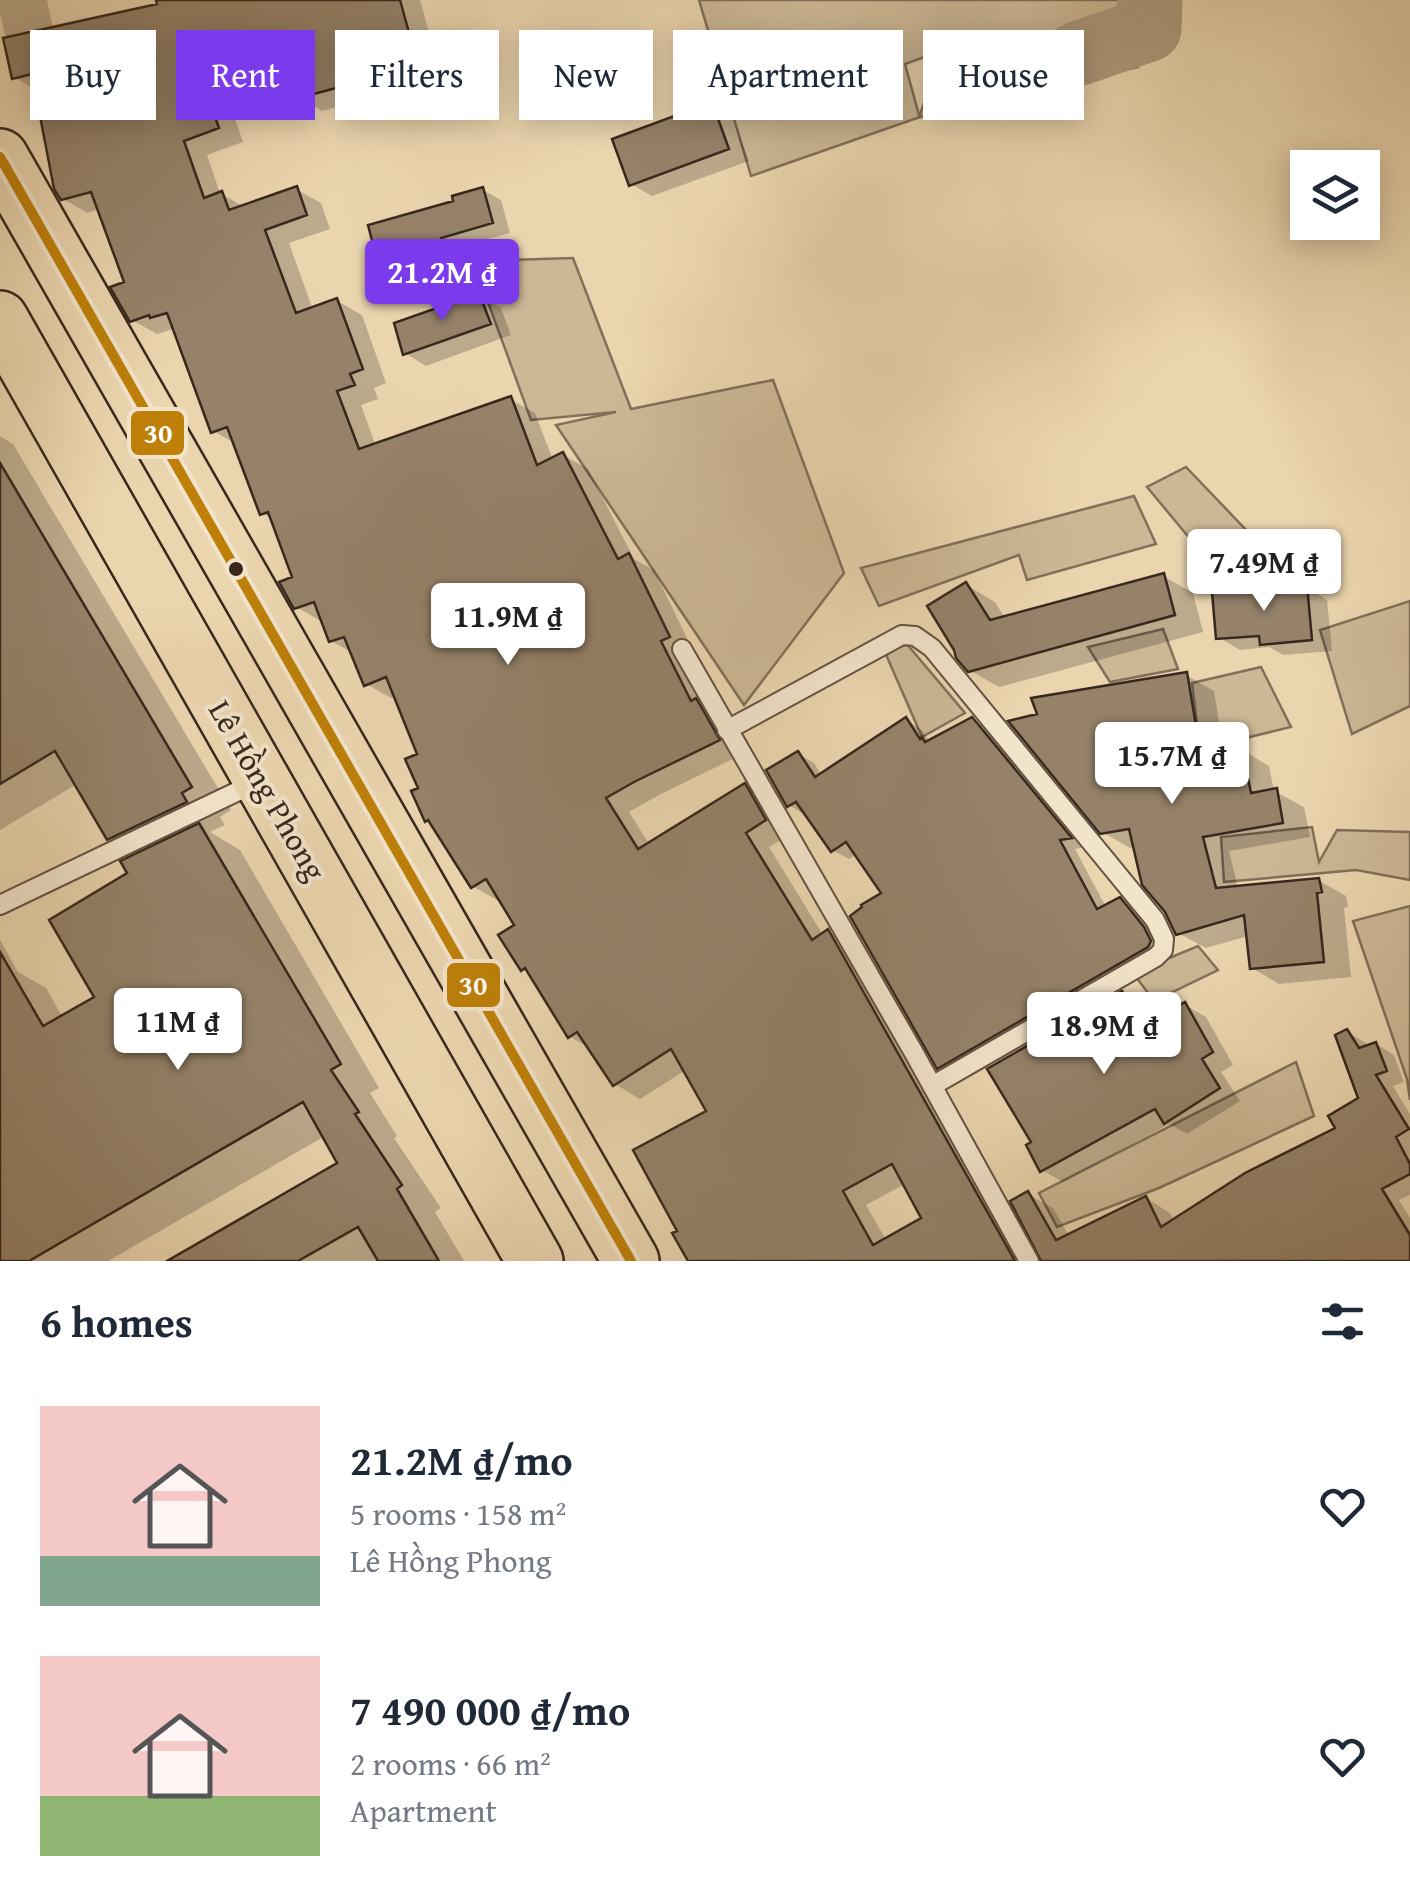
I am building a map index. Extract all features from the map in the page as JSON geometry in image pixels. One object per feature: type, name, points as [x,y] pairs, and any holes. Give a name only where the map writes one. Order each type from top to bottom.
[{"type":"highway","points":[[0,157],[632,1261]]},
{"type":"highway","name":"Lê Hồng Phong","points":[[0,319],[535,1261]]},
{"type":"lane","points":[[726,730],[902,635],[916,636],[932,648],[1155,920],[1164,939],[1163,950],[1156,956],[932,1086]]},
{"type":"lane","points":[[682,649],[1030,1261]]},
{"type":"lane","points":[[0,905],[262,779]]},
{"type":"shaded area","points":[[699,0],[1127,0],[1138,67],[1084,79],[1084,30],[923,30],[923,58],[905,64],[919,115],[923,106],[920,117],[751,176],[734,120],[903,120],[903,30],[708,30]]},
{"type":"shaded area","points":[[573,258],[631,409],[773,380],[844,573],[744,705],[556,425],[616,412],[531,420],[473,261]]},
{"type":"shaded area","points":[[1186,467],[1251,535],[1319,567],[1216,570],[1147,487]]},
{"type":"shaded area","points":[[1134,496],[1156,544],[1027,580],[1019,555],[879,606],[861,568]]},
{"type":"shaded area","points":[[1410,601],[1410,706],[1352,734],[1320,630]]},
{"type":"shaded area","points":[[1163,629],[1178,669],[1110,682],[1088,647]]},
{"type":"shaded area","points":[[906,643],[965,713],[922,737],[884,650]]},
{"type":"shaded area","points":[[1261,667],[1291,727],[1200,749],[1192,683]]},
{"type":"shaded area","points":[[1312,827],[1319,862],[1337,830],[1410,832],[1410,880],[1356,870],[1224,882],[1221,837]]},
{"type":"shaded area","points":[[1410,906],[1410,1100],[1407,1079],[1353,921]]},
{"type":"shaded area","points":[[1198,946],[1218,970],[1154,1001],[1133,973]]},
{"type":"shaded area","points":[[1296,1062],[1314,1116],[1159,1188],[1057,1227],[1039,1193]]},
{"type":"building","points":[[156,0],[400,0],[408,30],[335,30],[335,88],[315,94],[315,30],[176,30],[176,120],[216,120],[219,128],[184,141],[204,198],[222,191],[229,210],[297,186],[307,215],[265,230],[296,313],[337,298],[363,369],[350,374],[355,385],[337,391],[359,449],[511,396],[537,465],[563,452],[618,559],[629,553],[670,637],[661,641],[691,701],[696,698],[720,740],[606,798],[638,849],[745,783],[766,820],[746,833],[812,940],[828,929],[1015,1261],[688,1261],[672,1233],[677,1231],[633,1150],[706,1111],[671,1049],[613,1086],[577,1032],[568,1038],[525,968],[521,971],[498,935],[514,925],[486,879],[471,888],[428,820],[425,822],[411,791],[418,788],[405,759],[417,754],[386,677],[364,686],[344,637],[329,642],[314,602],[294,609],[279,582],[292,577],[268,512],[260,515],[227,427],[211,433],[167,313],[130,322],[110,287],[124,282],[91,192],[61,200],[54,189],[41,120],[156,120],[156,30],[39,30],[157,4]],"holes":[[[892,1164],[921,1218],[873,1245],[843,1191]]]},
{"type":"building","points":[[30,32],[30,74],[12,79],[3,38]]},
{"type":"building","points":[[673,116],[673,120],[719,120],[729,149],[629,186],[612,139]]},
{"type":"building","points":[[483,187],[493,223],[441,238],[444,250],[379,267],[368,225],[453,201],[452,196]]},
{"type":"building","points":[[479,293],[491,324],[403,355],[394,323]]},
{"type":"building","points":[[0,463],[192,787],[182,793],[187,802],[107,840],[55,751],[0,784]]},
{"type":"building","points":[[1164,573],[1175,615],[968,672],[927,606],[966,582],[990,620]]},
{"type":"building","points":[[1307,585],[1312,640],[1260,645],[1259,636],[1216,639],[1212,592]]},
{"type":"building","points":[[1187,672],[1201,755],[1242,748],[1251,793],[1277,788],[1283,823],[1203,837],[1216,888],[1319,878],[1324,962],[1250,969],[1244,915],[1176,935],[1165,912],[1142,885],[1129,829],[1100,834],[1008,721],[1037,714],[1031,698]]},
{"type":"building","points":[[906,717],[925,742],[972,717],[1072,838],[1060,840],[1097,909],[1120,897],[1151,941],[1148,947],[937,1069],[850,916],[881,893],[846,842],[831,852],[796,802],[787,807],[766,770],[798,751],[815,777]]},
{"type":"building","points":[[199,823],[341,1064],[331,1070],[402,1185],[397,1189],[439,1261],[378,1261],[358,1227],[298,1261],[167,1261],[337,1163],[303,1102],[29,1261],[0,1261],[0,952],[43,1026],[94,997],[49,920],[127,873],[120,861]]},
{"type":"building","points":[[1122,991],[1143,1026],[1185,1002],[1213,1052],[1202,1059],[1220,1088],[1164,1124],[1155,1109],[1040,1172],[1026,1145],[1031,1142],[987,1069]]},
{"type":"building","points":[[1347,1029],[1359,1048],[1376,1042],[1387,1071],[1376,1075],[1409,1129],[1396,1137],[1410,1164],[1410,1174],[1382,1189],[1410,1235],[1410,1261],[1041,1261],[1010,1201],[1028,1191],[1056,1240],[1146,1196],[1161,1227],[1245,1173],[1335,1128],[1328,1116],[1358,1098],[1335,1035]]},
{"type":"waterway","points":[[1084,52],[1149,29],[1150,0]]},
{"type":"transit line","name":"30","points":[[0,157],[631,1261]]}]
